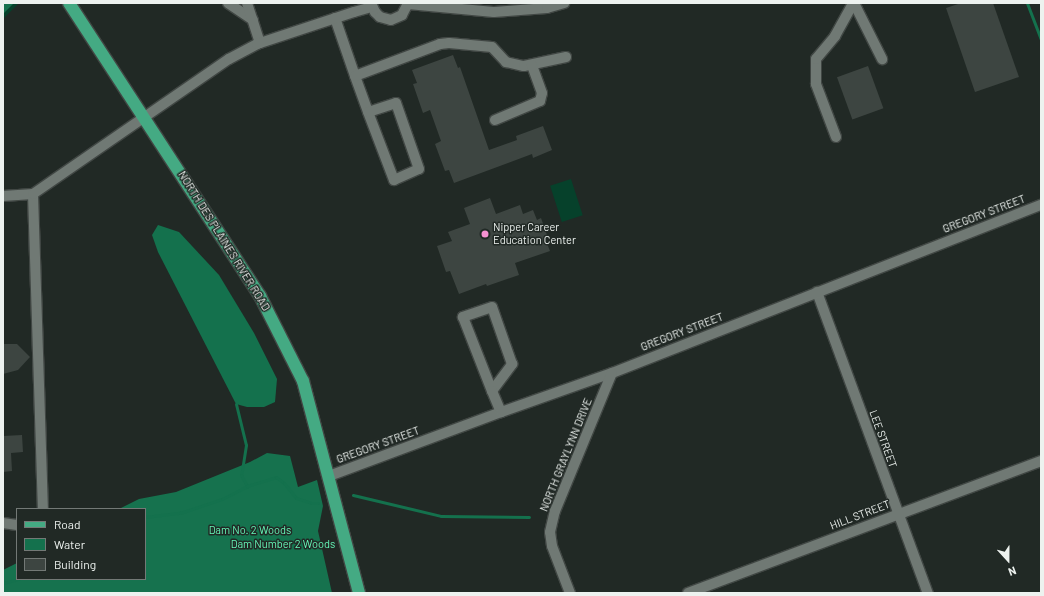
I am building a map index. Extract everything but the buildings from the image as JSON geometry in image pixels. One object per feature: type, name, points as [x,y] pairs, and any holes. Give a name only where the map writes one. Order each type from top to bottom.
[{"type":"main road","name":"NORTH DES PLAINES RIVER ROAD","points":[[69,3],[144,116],[263,302],[303,382],[359,593]]},
{"type":"street","points":[[228,3],[253,20]]},
{"type":"street","points":[[247,3],[260,43]]},
{"type":"street","points":[[3,196],[33,194],[144,116],[229,59],[260,43],[372,5],[380,17],[391,20],[402,15],[408,3],[494,12],[547,8],[564,3]]},
{"type":"street","points":[[853,3],[882,59]]},
{"type":"street","points":[[836,137],[816,84],[816,59],[835,36],[853,3]]},
{"type":"street","points":[[335,18],[368,112],[394,180],[420,169],[396,103],[368,112]]},
{"type":"street","points":[[355,76],[440,44],[449,43],[492,46],[506,62],[524,66],[566,57]]},
{"type":"street","points":[[495,120],[540,101],[542,93],[532,65]]},
{"type":"street","points":[[33,194],[43,508]]},
{"type":"street","name":"GREGORY STREET","points":[[329,476],[612,372],[1041,205]]},
{"type":"street","name":"LEE STREET","points":[[816,292],[897,514],[928,593]]},
{"type":"street","points":[[492,390],[512,364],[492,307],[463,317],[492,390],[501,412]]},
{"type":"street","name":"NORTH GRAYLYNN DRIVE","points":[[570,593],[552,546],[550,532],[555,511],[612,372]]},
{"type":"street","name":"HILL STREET","points":[[688,593],[1041,461]]},
{"type":"street","points":[[3,523],[16,524]]},
{"type":"shaded area","points":[[3,3],[19,3],[3,19]]},
{"type":"shaded area","points":[[571,179],[583,215],[562,222],[550,186]]},
{"type":"green space","points":[[3,3],[14,3],[3,14]]},
{"type":"green space","name":"Dam No. 2 Woods","points":[[267,453],[290,456],[298,487],[317,480],[323,506],[318,531],[332,593],[3,593],[3,570],[16,564],[16,580],[146,580],[146,508],[121,508],[139,499],[176,492],[250,462]]},
{"type":"water","points":[[158,225],[179,232],[219,275],[254,333],[277,379],[275,402],[264,407],[247,407],[236,404],[158,252],[152,235]]},
{"type":"waterway","points":[[1027,3],[1041,40]]},
{"type":"waterway","points":[[236,404],[246,445],[241,475],[247,486]]},
{"type":"waterway","points":[[146,517],[180,513],[222,499],[247,486],[276,477],[284,483],[296,498],[311,503],[318,503]]},
{"type":"waterway","points":[[353,495],[441,516],[529,517]]},
{"type":"waterway","points":[[3,583],[16,580]]},
{"type":"place","name":"Nipper Career Education Center","points":[[485,234]]},
{"type":"park label","name":"Dam Number 2 Woods","points":[[283,544]]}]
